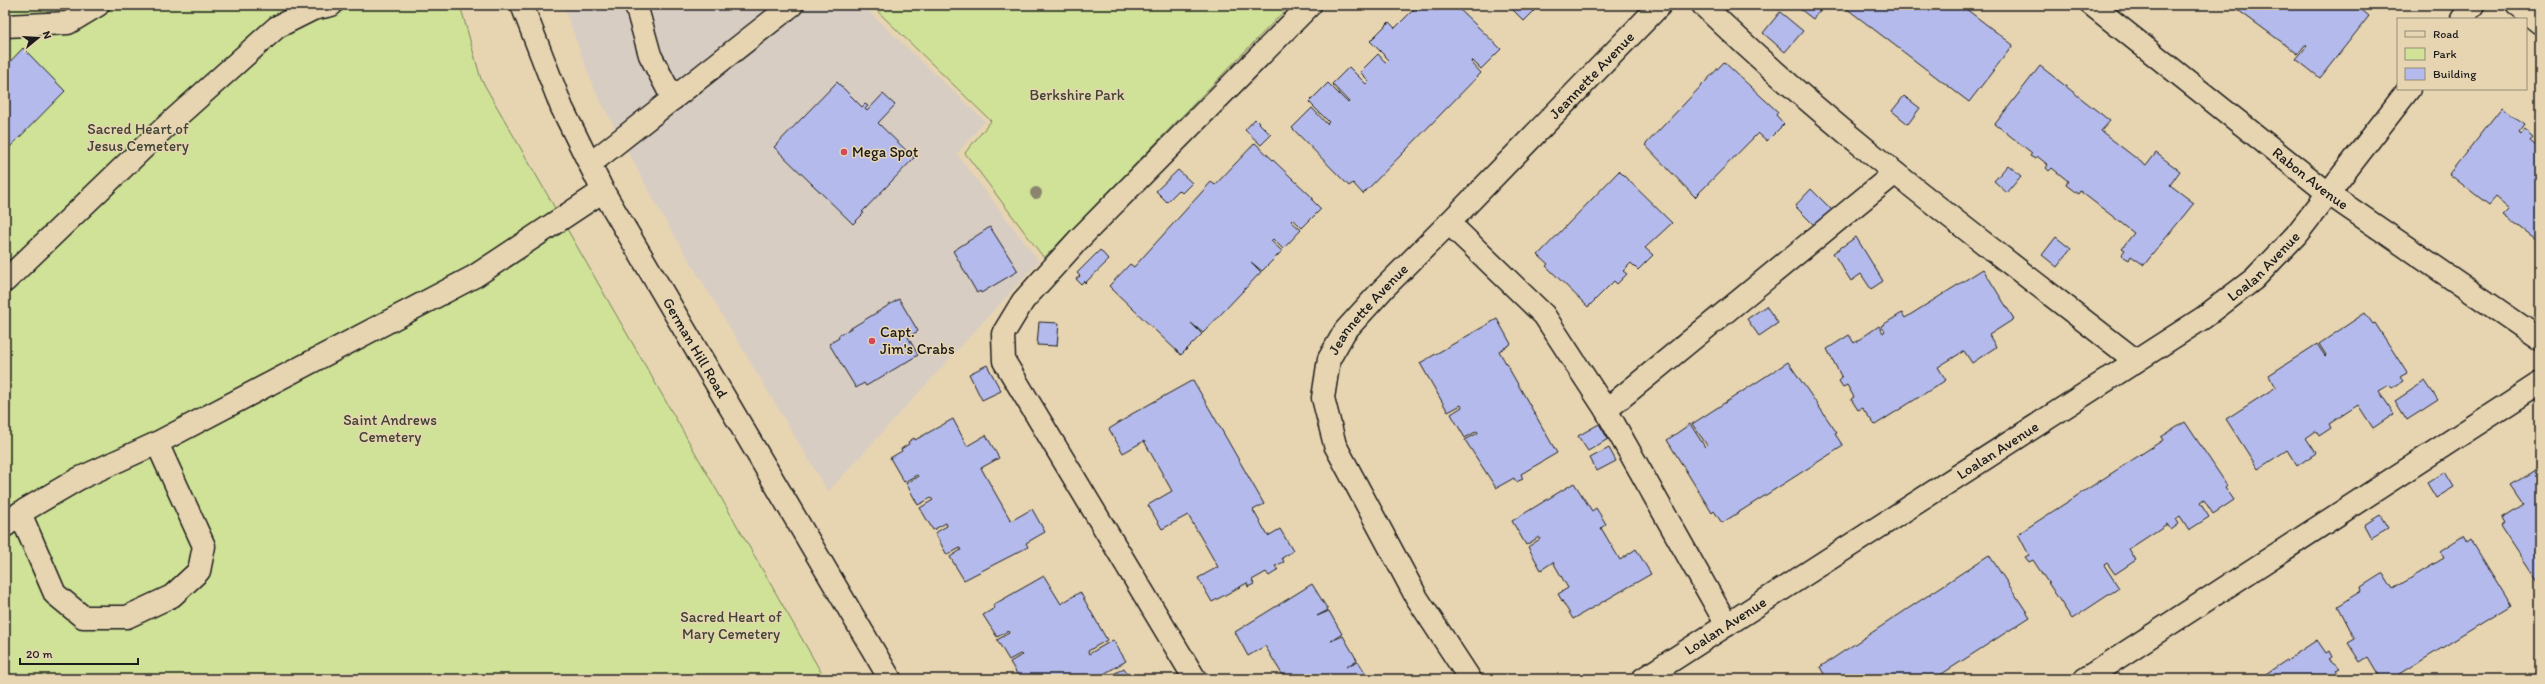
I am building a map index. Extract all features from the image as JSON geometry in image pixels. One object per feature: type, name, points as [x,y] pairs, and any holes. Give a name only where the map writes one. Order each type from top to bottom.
[{"type":"street","points":[[5,26],[68,23],[98,5]]},
{"type":"street","points":[[5,281],[162,130],[277,27],[313,9],[331,5]]},
{"type":"street","name":"German Hill Road","points":[[522,5],[562,108],[603,191],[890,679]]},
{"type":"street","points":[[636,5],[650,55],[673,99]]},
{"type":"street","points":[[590,164],[792,5]]},
{"type":"street","points":[[1195,679],[1004,361],[1003,334],[1023,301],[1078,240],[1310,5]]},
{"type":"street","name":"Jeannette Avenue","points":[[1470,679],[1417,598],[1335,445],[1323,398],[1329,359],[1345,331],[1382,289],[1449,223],[1660,5]]},
{"type":"street","points":[[1704,5],[1764,63],[1895,173],[2136,361]]},
{"type":"street","name":"Rabon Avenue","points":[[2092,5],[2329,194],[2540,339]]},
{"type":"street","points":[[2463,18],[2473,5]]},
{"type":"street","points":[[2517,5],[2540,23]]},
{"type":"street","name":"Loalan Avenue","points":[[1643,679],[2203,318],[2254,279],[2296,235],[2408,90]]},
{"type":"street","points":[[1606,410],[1895,173]]},
{"type":"street","points":[[157,444],[204,546],[200,571],[172,596],[127,617],[83,617],[55,594],[12,520],[78,478],[157,444],[475,276],[603,191]]},
{"type":"street","points":[[1449,223],[1544,315],[1606,410],[1727,625]]},
{"type":"street","points":[[2085,679],[2540,383]]},
{"type":"shaded area","points":[[563,5],[862,5],[985,121],[957,154],[1039,261],[828,492],[659,210],[594,89]]},
{"type":"green space","name":"Saint Andrews Cemetery","points":[[5,5],[460,5],[481,79],[825,679],[5,679]]},
{"type":"green space","name":"Berkshire Park","points":[[871,5],[1290,5],[1044,258],[965,153],[991,121]]},
{"type":"building","points":[[1423,5],[1455,5],[1501,49],[1481,69],[1472,60],[1471,62],[1481,73],[1363,194],[1353,183],[1349,186],[1292,128],[1312,108],[1327,124],[1329,122],[1309,102],[1328,83],[1348,103],[1349,102],[1332,84],[1349,67],[1366,84],[1369,81],[1360,72],[1378,54],[1386,63],[1389,60],[1370,41],[1389,22],[1395,28],[1415,8],[1418,11]]},
{"type":"building","points":[[1508,5],[1540,5],[1524,21]]},
{"type":"building","points":[[1795,5],[1824,5],[1813,19]]},
{"type":"building","points":[[1842,5],[1961,5],[2013,45],[1969,102]]},
{"type":"building","points":[[2231,5],[2356,5],[2369,16],[2320,78],[2296,59],[2307,46],[2305,45],[2298,54]]},
{"type":"building","points":[[1780,12],[1803,31],[1785,52],[1763,33]]},
{"type":"building","points":[[23,48],[65,91],[5,152],[5,67]]},
{"type":"building","points":[[1724,62],[1778,112],[1776,115],[1784,124],[1767,141],[1758,133],[1695,197],[1645,145]]},
{"type":"building","points":[[2040,66],[2110,121],[2101,131],[2146,166],[2156,153],[2180,171],[2170,185],[2194,203],[2144,265],[2131,256],[2129,260],[2121,255],[2125,250],[2122,248],[2134,233],[2080,191],[2078,194],[2066,185],[2068,181],[2052,168],[2049,171],[2046,168],[2048,165],[2037,156],[2035,159],[2030,156],[2032,153],[1995,124]]},
{"type":"building","name":"Mega Spot","points":[[837,82],[862,107],[865,104],[868,106],[865,109],[867,111],[883,94],[895,105],[878,123],[914,158],[862,212],[864,213],[853,224],[774,147]]},
{"type":"building","points":[[1904,96],[1920,108],[1908,124],[1892,111]]},
{"type":"building","points":[[2502,107],[2524,125],[2519,132],[2521,134],[2524,129],[2533,137],[2530,141],[2540,149],[2540,242],[2504,215],[2510,209],[2496,197],[2489,205],[2449,174]]},
{"type":"building","points":[[1255,119],[1271,135],[1261,145],[1245,130]]},
{"type":"building","points":[[1255,143],[1313,198],[1312,200],[1321,209],[1302,228],[1293,219],[1291,221],[1301,230],[1283,249],[1273,239],[1271,241],[1282,251],[1262,271],[1251,262],[1261,272],[1203,333],[1191,323],[1202,334],[1181,355],[1109,286],[1130,264],[1134,267],[1211,182],[1215,185]]},
{"type":"building","points":[[2008,165],[2021,176],[2007,193],[1994,181]]},
{"type":"building","points":[[1178,170],[1192,183],[1182,193],[1179,190],[1167,202],[1156,191]]},
{"type":"building","points":[[1619,171],[1672,223],[1645,248],[1653,255],[1638,270],[1631,263],[1623,271],[1627,274],[1617,284],[1614,281],[1588,307],[1546,266],[1548,264],[1538,255]]},
{"type":"building","points":[[1811,189],[1833,211],[1816,227],[1795,206]]},
{"type":"building","points":[[990,227],[1018,271],[981,293],[980,291],[977,293],[953,251]]},
{"type":"building","points":[[1856,237],[1883,281],[1871,289],[1861,274],[1851,281],[1833,253]]},
{"type":"building","points":[[2056,237],[2071,249],[2057,267],[2042,255]]},
{"type":"building","points":[[1100,250],[1109,260],[1085,283],[1084,281],[1081,284],[1076,279],[1080,276],[1077,273]]},
{"type":"building","points":[[1983,269],[2014,319],[1989,335],[1996,347],[1972,363],[1964,351],[1938,367],[1946,380],[1875,425],[1862,408],[1858,410],[1851,399],[1854,397],[1847,385],[1843,387],[1839,381],[1842,378],[1827,349],[1849,335],[1854,343],[1879,326],[1883,333],[1885,331],[1881,326],[1902,313],[1905,318]]},
{"type":"building","name":"Capt. Jim's Crabs","points":[[899,299],[918,331],[908,337],[918,355],[866,386],[864,383],[856,388],[829,344],[839,338],[838,336]]},
{"type":"building","points":[[1766,306],[1778,323],[1759,336],[1747,319]]},
{"type":"building","points":[[2365,313],[2373,324],[2375,323],[2407,373],[2400,377],[2403,381],[2392,388],[2389,385],[2379,391],[2394,414],[2373,428],[2358,405],[2329,424],[2331,428],[2319,436],[2316,431],[2306,438],[2316,453],[2297,466],[2287,450],[2258,469],[2226,419],[2276,387],[2269,375],[2317,344],[2325,356],[2326,355],[2319,344]]},
{"type":"building","points":[[1497,319],[1511,344],[1499,351],[1557,453],[1521,474],[1523,479],[1516,482],[1514,478],[1496,488],[1465,440],[1478,433],[1477,431],[1465,438],[1451,414],[1462,407],[1461,405],[1448,412],[1420,363]]},
{"type":"building","points":[[1039,322],[1059,323],[1057,346],[1037,345]]},
{"type":"building","points":[[1788,362],[1837,433],[1835,434],[1843,446],[1722,523],[1714,511],[1712,513],[1667,440],[1690,424],[1705,447],[1707,445],[1692,424]]},
{"type":"building","points":[[987,365],[1001,391],[982,400],[969,374]]},
{"type":"building","points":[[1193,380],[1264,504],[1253,510],[1268,536],[1280,529],[1293,551],[1282,558],[1284,562],[1275,566],[1278,570],[1269,576],[1266,572],[1252,580],[1254,584],[1248,587],[1247,583],[1212,602],[1198,578],[1218,567],[1188,515],[1162,529],[1148,505],[1172,491],[1144,441],[1123,453],[1109,429],[1130,415]]},
{"type":"building","points":[[2425,381],[2438,400],[2407,420],[2395,401]]},
{"type":"building","points":[[953,419],[967,446],[986,435],[999,458],[981,468],[1011,521],[1032,509],[1045,532],[1026,543],[1028,547],[964,580],[950,557],[961,550],[960,548],[947,555],[935,533],[947,526],[946,523],[933,530],[920,508],[933,500],[931,498],[918,505],[906,483],[918,477],[917,475],[904,482],[890,458],[902,451],[901,449],[909,444],[908,442],[914,438],[915,440]]},
{"type":"building","points":[[2185,422],[2227,485],[2225,487],[2234,500],[2213,514],[2204,500],[2200,503],[2209,517],[2189,530],[2180,516],[2176,519],[2179,524],[2171,530],[2167,524],[2129,549],[2136,560],[2115,574],[2107,563],[2104,565],[2119,588],[2072,619],[2033,560],[2029,562],[2025,557],[2029,555],[2018,534],[2163,440],[2161,437]]},
{"type":"building","points":[[1599,424],[1608,439],[1588,451],[1578,436]]},
{"type":"building","points":[[1609,448],[1616,461],[1597,471],[1590,458]]},
{"type":"building","points":[[2535,470],[2540,478],[2540,585],[2501,525],[2505,523],[2502,518],[2524,504],[2511,485]]},
{"type":"building","points":[[2445,472],[2454,487],[2436,498],[2427,483]]},
{"type":"building","points":[[1574,483],[1592,511],[1596,508],[1606,524],[1601,528],[1620,560],[1636,549],[1651,574],[1573,619],[1558,594],[1568,588],[1553,562],[1541,570],[1528,547],[1540,539],[1539,537],[1526,545],[1512,521]]},
{"type":"building","points":[[2380,515],[2388,528],[2371,538],[2364,525]]},
{"type":"building","points":[[2463,536],[2467,543],[2471,540],[2511,605],[2392,679],[2381,679],[2368,657],[2360,662],[2348,643],[2355,639],[2338,606],[2362,591],[2361,587],[2383,573],[2393,589],[2444,558],[2440,551]]},
{"type":"building","points":[[1989,555],[2030,617],[1934,679],[1827,679],[1820,667]]},
{"type":"building","points":[[1044,576],[1061,604],[1080,592],[1107,640],[1088,651],[1089,654],[1113,640],[1126,661],[1102,675],[1105,679],[1020,679],[1010,662],[1022,655],[1020,654],[1009,660],[997,640],[1009,633],[1008,631],[997,637],[983,615],[995,608],[993,605]]},
{"type":"building","points":[[1312,584],[1328,610],[1317,616],[1329,611],[1342,634],[1331,641],[1343,636],[1357,660],[1346,667],[1358,661],[1369,679],[1285,679],[1265,646],[1248,656],[1235,632]]},
{"type":"building","points":[[2317,640],[2326,653],[2329,651],[2332,657],[2329,659],[2340,668],[2336,670],[2341,677],[2345,674],[2347,679],[2258,679]]},
{"type":"building","points":[[1124,668],[1131,679],[1105,679]]},
{"type":"place","name":"Mega Spot","points":[[844,152]]},
{"type":"place","name":"Capt. Jim's Crabs","points":[[872,341]]},
{"type":"park label","name":"Sacred Heart of Jesus Cemetery","points":[[138,138]]},
{"type":"park label","name":"Sacred Heart of Mary Cemetery","points":[[731,626]]}]
